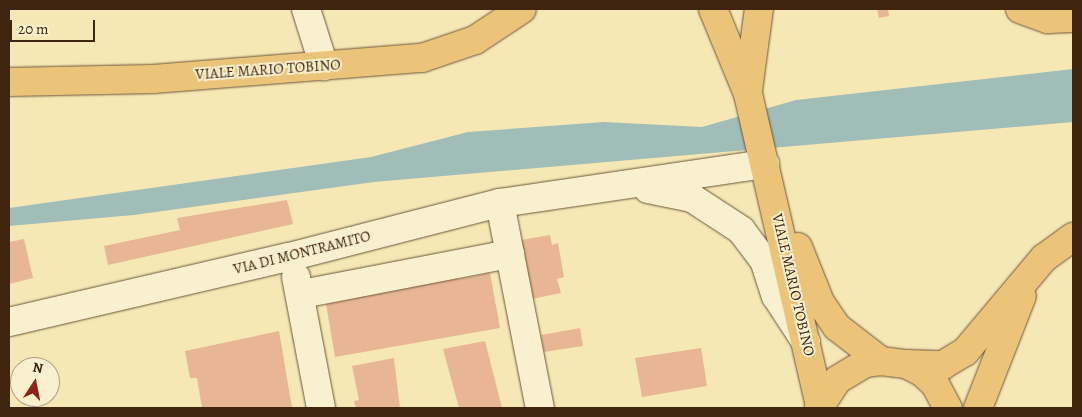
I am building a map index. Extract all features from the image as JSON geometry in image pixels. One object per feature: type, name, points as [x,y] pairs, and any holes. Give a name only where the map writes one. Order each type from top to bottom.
[{"type":"main road","name":"VIALE MARIO TOBINO","points":[[713,9],[748,94],[820,408]]},
{"type":"main road","name":"VIALE MARIO TOBINO","points":[[748,94],[759,9]]},
{"type":"main road","points":[[1020,9],[1048,19],[1073,18]]},
{"type":"main road","name":"VIALE MARIO TOBINO","points":[[9,82],[131,80],[324,66],[439,55],[475,40],[519,10]]},
{"type":"main road","name":"VIALE MARIO TOBINO","points":[[764,158],[824,309],[847,338],[935,384],[948,408]]},
{"type":"main road","points":[[820,408],[837,380],[865,364],[943,365],[958,358],[1028,279],[1044,258],[1073,237]]},
{"type":"main road","points":[[978,408],[1028,279]]},
{"type":"street","points":[[306,9],[324,66]]},
{"type":"street","name":"VIA DI MONTRAMITO","points":[[9,322],[289,257],[500,203],[597,188],[764,158]]},
{"type":"street","name":"VIA DI MONTRAMITO","points":[[597,188],[677,193],[710,206],[732,221],[764,260],[776,296],[806,342]]},
{"type":"street","points":[[500,203],[540,408]]},
{"type":"street","points":[[302,294],[510,254]]},
{"type":"street","points":[[289,257],[302,294],[321,408]]},
{"type":"water","points":[[1073,69],[1073,122],[374,182],[134,215],[9,226],[9,208],[371,157],[468,132],[604,122],[702,127],[796,100]]},
{"type":"building","points":[[877,9],[888,9],[889,16],[879,18]]},
{"type":"building","points":[[287,200],[293,224],[108,265],[104,246],[180,230],[177,218]]},
{"type":"building","points":[[550,235],[552,245],[558,243],[564,277],[557,279],[561,293],[532,299],[521,240]]},
{"type":"building","points":[[24,239],[33,278],[9,284],[9,242]]},
{"type":"building","points":[[490,273],[500,328],[335,357],[326,304],[356,298],[355,292],[459,274],[460,279]]},
{"type":"building","points":[[580,328],[583,346],[544,352],[541,335]]},
{"type":"building","points":[[279,331],[292,408],[202,408],[197,378],[190,378],[185,351]]},
{"type":"building","points":[[485,341],[502,408],[459,408],[443,349]]},
{"type":"building","points":[[701,348],[707,386],[642,397],[635,358]]},
{"type":"building","points":[[394,358],[400,408],[356,408],[354,401],[359,400],[352,366]]}]
